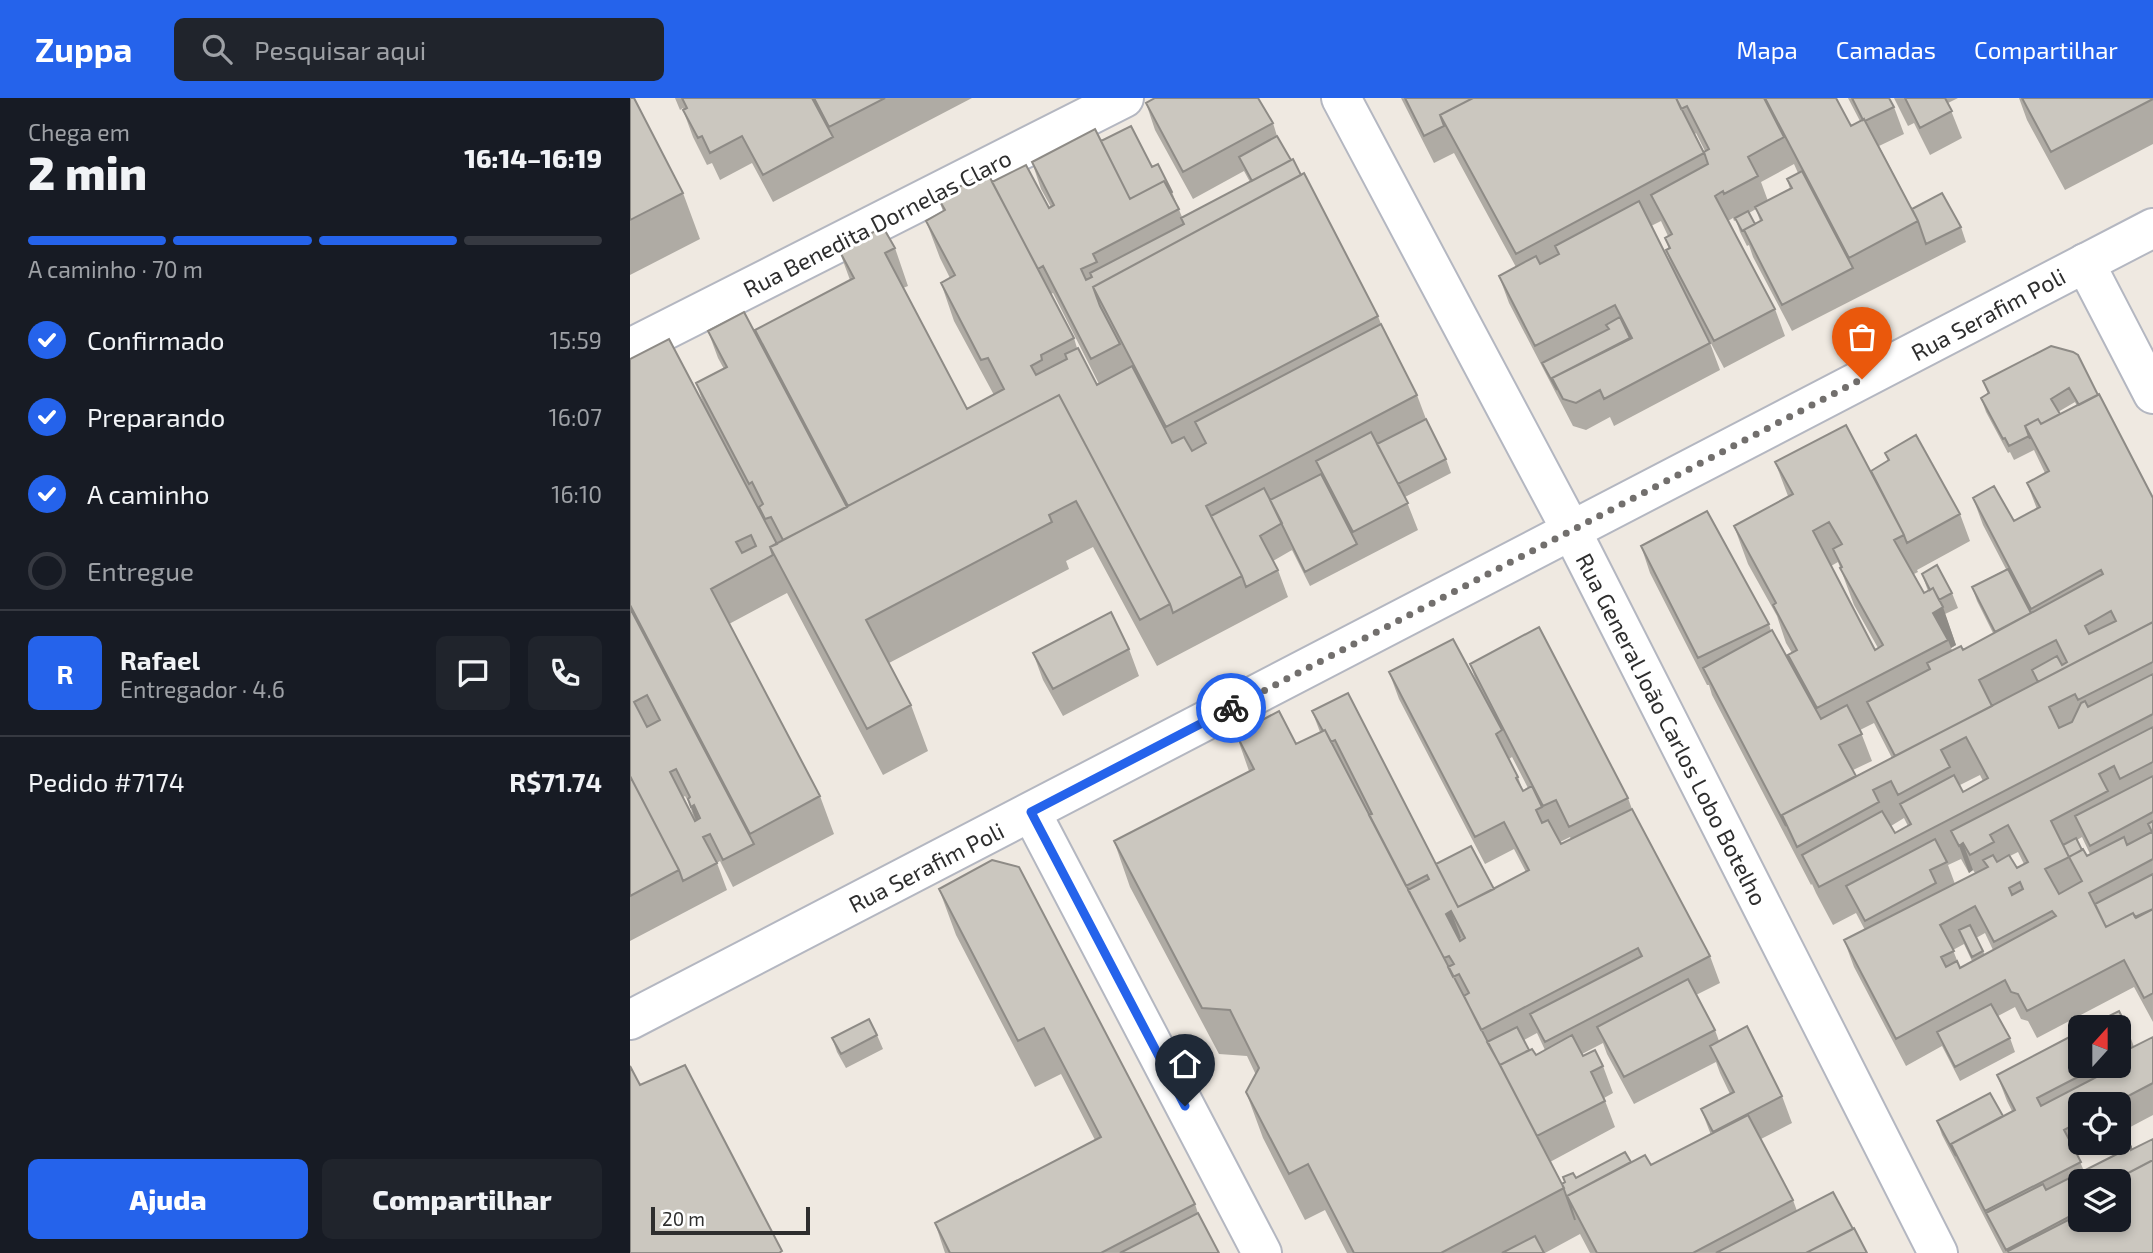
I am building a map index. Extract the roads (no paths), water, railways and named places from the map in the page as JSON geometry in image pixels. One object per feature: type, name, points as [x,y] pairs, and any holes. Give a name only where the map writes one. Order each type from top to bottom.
[{"type":"street","name":"Rua Benedita Dornelas Claro","points":[[630,348],[1124,98]]},
{"type":"street","name":"Rua General João Carlos Lobo Botelho","points":[[1341,98],[1571,530],[1938,1253]]},
{"type":"street","name":"Rua Serafim Poli","points":[[630,1020],[2153,228]]},
{"type":"street","points":[[2085,263],[2153,394]]},
{"type":"street","points":[[1031,812],[1262,1253]]}]
